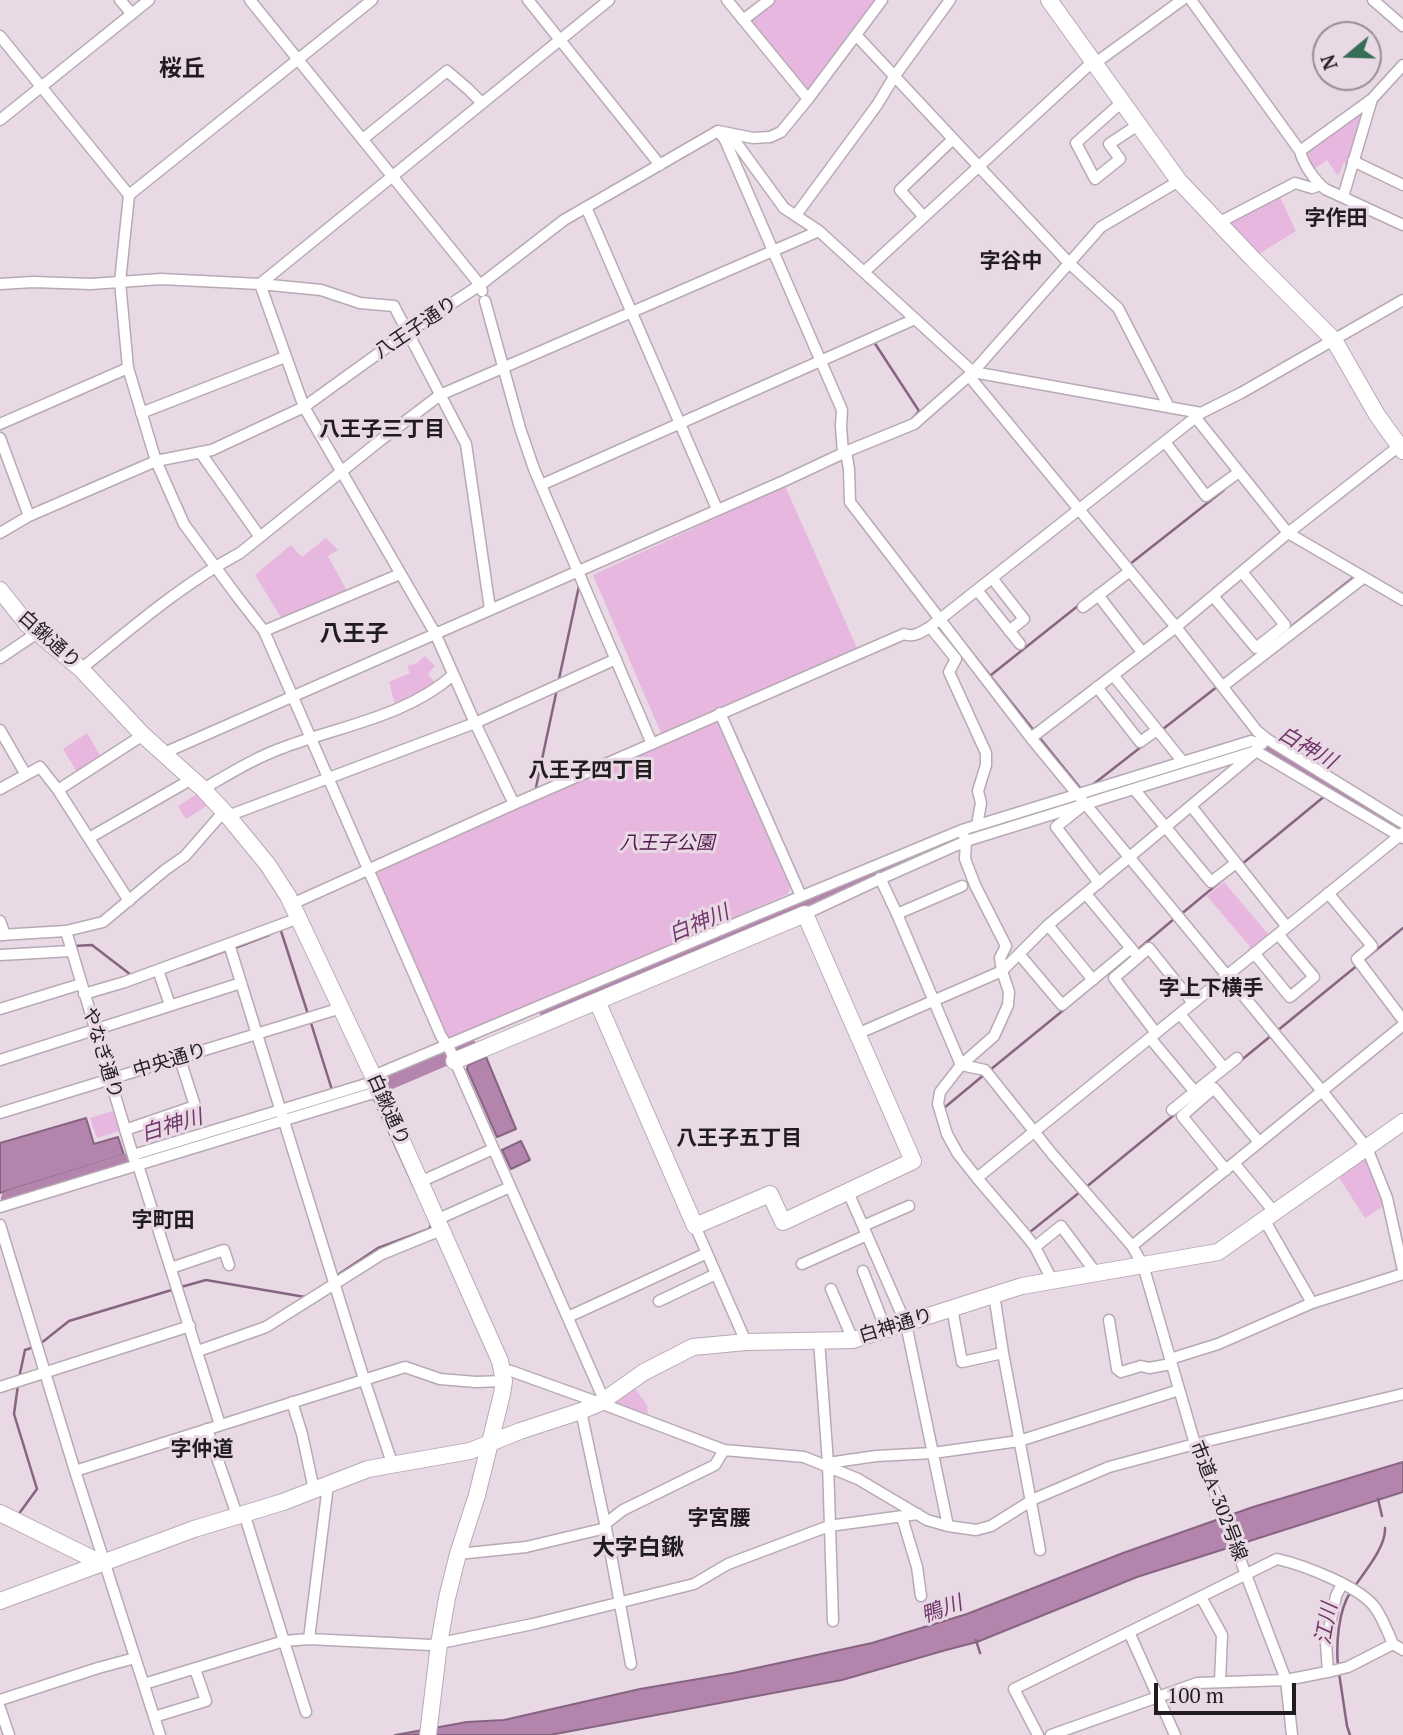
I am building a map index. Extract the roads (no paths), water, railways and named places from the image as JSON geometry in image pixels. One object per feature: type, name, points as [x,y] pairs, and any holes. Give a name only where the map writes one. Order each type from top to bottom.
[{"type":"street","points":[[120,0],[132,14]]},
{"type":"street","points":[[0,120],[149,0]]},
{"type":"street","points":[[250,0],[482,292],[520,428],[541,485],[652,744]]},
{"type":"street","points":[[372,0],[129,195],[120,282],[128,368],[156,461],[184,524],[264,631],[568,1317],[602,1401]]},
{"type":"street","points":[[528,0],[660,165]]},
{"type":"street","points":[[260,284],[609,0]]},
{"type":"street","points":[[727,0],[807,99]]},
{"type":"street","points":[[743,20],[769,0]]},
{"type":"street","points":[[718,131],[753,138],[781,132],[882,0]]},
{"type":"street","points":[[796,215],[950,0]]},
{"type":"street","points":[[1031,738],[1176,627],[1288,533],[1402,447],[1377,415],[1334,340],[1179,181],[1049,0]]},
{"type":"street","points":[[864,272],[1087,66],[1094,64],[1182,0]]},
{"type":"street","points":[[1191,0],[1300,152],[1301,158],[1320,186],[1403,225]]},
{"type":"street","points":[[1373,0],[1403,26]]},
{"type":"street","points":[[856,35],[1069,263],[1118,308],[1168,407]]},
{"type":"street","points":[[0,36],[129,195]]},
{"type":"street","points":[[1300,152],[1371,99],[1403,65]]},
{"type":"street","points":[[363,139],[447,71],[482,103]]},
{"type":"street","points":[[1343,197],[1371,99]]},
{"type":"street","points":[[1122,102],[1076,143],[1095,179],[1120,159],[1109,144],[1138,125]]},
{"type":"street","points":[[718,131],[724,139],[842,410],[841,426],[849,469],[850,502],[1031,738],[1367,1148],[1387,1198],[1403,1272],[1312,1303],[1218,1344],[1149,1368],[1141,1366],[1121,1372],[1117,1369],[1110,1320]]},
{"type":"street","name":"八王子通り","points":[[0,533],[29,516],[156,461],[212,450],[304,407],[408,332],[482,292],[547,233],[586,207],[718,131]]},
{"type":"street","points":[[730,134],[784,208],[819,231],[971,374],[1223,686],[1257,731],[1262,745],[1402,835],[977,1178]]},
{"type":"street","points":[[924,217],[900,190],[953,139]]},
{"type":"street","points":[[1353,161],[1403,184]]},
{"type":"street","points":[[164,753],[914,424],[971,374],[1101,227],[1179,181]]},
{"type":"street","points":[[1218,223],[1295,183],[1312,188],[1320,186]]},
{"type":"street","points":[[586,207],[717,509]]},
{"type":"street","points":[[81,668],[162,604],[240,553],[440,395],[819,231]]},
{"type":"street","points":[[0,284],[91,284],[161,279],[260,284],[321,290],[360,303],[394,306],[466,444],[490,609]]},
{"type":"street","points":[[260,284],[304,407],[435,633],[514,804]]},
{"type":"street","points":[[0,1009],[82,989],[125,982],[229,944],[296,911],[368,870],[720,713],[904,634],[910,636],[930,626],[1198,416],[1403,300]]},
{"type":"street","points":[[541,485],[915,319]]},
{"type":"street","points":[[141,413],[285,357]]},
{"type":"street","points":[[0,424],[128,368]]},
{"type":"street","points":[[971,374],[1168,407],[1198,416],[1288,533],[1403,600]]},
{"type":"street","points":[[0,438],[29,516]]},
{"type":"street","points":[[1165,442],[1206,496],[1239,472]]},
{"type":"street","points":[[200,452],[260,537]]},
{"type":"street","points":[[1083,607],[1130,571]]},
{"type":"street","points":[[1213,596],[1256,648],[1285,625],[1241,572]]},
{"type":"street","points":[[264,631],[400,574]]},
{"type":"street","points":[[992,578],[1024,619],[1009,631]]},
{"type":"street","points":[[1223,686],[1363,578]]},
{"type":"street","name":"白鍬通り","points":[[0,590],[37,634],[81,668],[143,735],[198,784],[268,865],[296,911],[377,1084],[504,1375]]},
{"type":"street","points":[[977,590],[1020,644]]},
{"type":"street","points":[[1098,595],[1142,652]]},
{"type":"street","points":[[930,626],[956,659],[949,672],[986,753],[986,765],[978,791],[981,803],[977,825]]},
{"type":"street","points":[[0,658],[37,634]]},
{"type":"street","points":[[0,921],[3,935],[66,931],[103,922],[185,856],[219,817],[475,723],[616,659]]},
{"type":"street","points":[[89,838],[198,784],[280,748],[395,711],[453,675]]},
{"type":"street","points":[[1113,675],[1183,762]]},
{"type":"street","points":[[1097,687],[1140,743],[1157,730]]},
{"type":"street","points":[[720,713],[801,896]]},
{"type":"street","points":[[0,730],[26,775]]},
{"type":"street","points":[[58,790],[143,735]]},
{"type":"street","points":[[0,1207],[377,1084],[736,932],[801,896],[875,866],[1251,741],[1403,823]]},
{"type":"street","points":[[736,932],[805,914],[964,836],[977,825],[1134,789],[1262,745]]},
{"type":"street","points":[[857,1034],[1002,971],[1048,925],[1262,745]]},
{"type":"street","points":[[0,789],[40,767],[58,790],[129,901]]},
{"type":"street","points":[[1134,789],[1211,882],[1236,863]]},
{"type":"street","points":[[1082,799],[1056,828],[1099,883]]},
{"type":"street","points":[[1191,806],[1236,863],[1314,977],[1290,997],[1254,953]]},
{"type":"street","points":[[964,836],[968,868],[1006,946],[1000,958],[1009,992],[1008,1005],[994,1036],[961,1065],[940,1092],[938,1104],[947,1134],[958,1154],[1035,1247],[1052,1280]]},
{"type":"street","points":[[880,878],[961,1065]]},
{"type":"street","points":[[897,914],[962,886]]},
{"type":"street","points":[[1132,1247],[1403,1023],[1357,959],[1372,946],[1328,893]]},
{"type":"street","points":[[1086,894],[1135,953]]},
{"type":"street","points":[[695,1226],[770,1194],[783,1222],[913,1161],[805,914]]},
{"type":"street","points":[[1048,925],[1093,980]]},
{"type":"street","name":"やなぎ通り","points":[[66,931],[109,1079],[220,1425]]},
{"type":"street","points":[[229,944],[392,1463]]},
{"type":"street","points":[[1019,954],[1062,1004],[1093,980],[1135,953],[1149,948],[1193,1003]]},
{"type":"street","points":[[0,955],[71,951]]},
{"type":"street","points":[[1135,953],[1114,978],[1153,1035],[1191,1099]]},
{"type":"street","points":[[158,970],[170,1005]]},
{"type":"street","points":[[0,1060],[241,984]]},
{"type":"street","points":[[594,993],[746,1342]]},
{"type":"street","name":"中央通り","points":[[0,1113],[341,1008]]},
{"type":"street","points":[[1180,1014],[1224,1068]]},
{"type":"street","points":[[1237,1058],[1191,1099],[1182,1116],[1230,1166],[1270,1217],[1312,1303]]},
{"type":"street","points":[[125,1130],[195,1106],[180,1059]]},
{"type":"street","name":"市道A-302号線","points":[[961,1065],[985,1070],[1132,1247],[1143,1265],[1195,1444],[1286,1680],[1292,1735]]},
{"type":"street","points":[[1172,1110],[1214,1088],[1259,1142]]},
{"type":"street","name":"白神通り","points":[[0,1601],[194,1529],[368,1469],[470,1451],[581,1411],[602,1401],[644,1373],[693,1348],[746,1342],[853,1340],[994,1294],[1052,1280],[1218,1252],[1403,1122]]},
{"type":"street","points":[[420,1182],[493,1149]]},
{"type":"street","points":[[198,1351],[266,1327],[382,1254],[510,1187]]},
{"type":"street","points":[[848,1192],[906,1324],[948,1526]]},
{"type":"street","points":[[802,1264],[909,1206]]},
{"type":"street","points":[[0,1225],[103,1563],[160,1735]]},
{"type":"street","points":[[1035,1247],[1061,1226],[1096,1273]]},
{"type":"street","points":[[171,1268],[224,1250],[229,1265]]},
{"type":"street","points":[[568,1317],[707,1253]]},
{"type":"street","points":[[863,1271],[886,1330]]},
{"type":"street","points":[[659,1301],[716,1274]]},
{"type":"street","points":[[831,1289],[853,1340]]},
{"type":"street","points":[[994,1294],[1040,1550]]},
{"type":"street","points":[[952,1308],[962,1362],[1003,1353]]},
{"type":"street","points":[[0,1387],[190,1326]]},
{"type":"street","points":[[819,1340],[828,1465],[833,1621]]},
{"type":"street","points":[[75,1471],[405,1367],[440,1379],[476,1382],[511,1371],[602,1401],[724,1450],[804,1457],[828,1465],[858,1479],[927,1520],[976,1530],[991,1526],[1030,1501],[1109,1467],[1403,1394]]},
{"type":"street","points":[[428,1735],[447,1598],[492,1442],[504,1375]]},
{"type":"street","points":[[828,1465],[876,1456],[933,1453],[1019,1441],[1180,1390]]},
{"type":"street","points":[[292,1402],[321,1487],[309,1639]]},
{"type":"street","points":[[581,1411],[606,1526],[631,1664]]},
{"type":"street","points":[[207,1429],[240,1514],[306,1712]]},
{"type":"street","points":[[458,1554],[526,1547],[606,1526],[623,1510],[715,1465],[724,1450]]},
{"type":"street","points":[[0,1513],[103,1563]]},
{"type":"street","points":[[144,1684],[284,1641],[309,1639],[431,1645],[533,1624],[694,1584],[728,1564],[830,1526],[918,1514]]},
{"type":"street","points":[[902,1517],[917,1567],[921,1596]]},
{"type":"street","points":[[1038,1735],[1014,1689],[1202,1597],[1244,1569],[1278,1559],[1294,1563],[1359,1594],[1376,1607],[1398,1647],[1348,1667],[1286,1680],[1197,1683],[1051,1735]]},
{"type":"street","points":[[1330,1671],[1326,1643],[1336,1596],[1345,1586]]},
{"type":"street","points":[[1202,1597],[1222,1635],[1220,1682]]},
{"type":"street","points":[[1129,1632],[1175,1735]]},
{"type":"street","points":[[0,1700],[135,1658]]},
{"type":"street","points":[[154,1717],[206,1701],[195,1669]]},
{"type":"street","points":[[0,1708],[9,1735]]},
{"type":"waterway","points":[[874,342],[919,411],[913,418]]},
{"type":"waterway","points":[[1130,564],[1224,490]]},
{"type":"waterway","points":[[1288,629],[1354,577]]},
{"type":"waterway","points":[[559,679],[579,586]]},
{"type":"waterway","points":[[991,675],[1079,605]]},
{"type":"waterway","points":[[969,649],[1035,732]]},
{"type":"waterway","points":[[1163,729],[1218,686]]},
{"type":"waterway","points":[[535,792],[557,689]]},
{"type":"waterway","points":[[1039,737],[1081,789]]},
{"type":"waterway","name":"白神川","points":[[549,1013],[964,836],[1258,745],[1272,750],[1403,830]]},
{"type":"waterway","points":[[1091,786],[1141,747]]},
{"type":"waterway","points":[[1242,864],[1326,795]]},
{"type":"waterway","points":[[1180,915],[1226,877]]},
{"type":"waterway","points":[[1136,951],[1174,919]]},
{"type":"waterway","points":[[1364,960],[1403,928]]},
{"type":"waterway","points":[[281,931],[307,1011]]},
{"type":"waterway","points":[[235,948],[269,935]]},
{"type":"waterway","points":[[74,946],[92,945],[131,975]]},
{"type":"waterway","points":[[187,965],[225,951]]},
{"type":"waterway","points":[[1112,971],[1131,955]]},
{"type":"waterway","points":[[1277,1031],[1359,964]]},
{"type":"waterway","points":[[990,1070],[1066,1008]]},
{"type":"waterway","points":[[311,1023],[332,1090]]},
{"type":"waterway","points":[[1239,1062],[1272,1035]]},
{"type":"waterway","name":"白神川","points":[[308,1107],[372,1088],[468,1047]]},
{"type":"waterway","points":[[944,1108],[985,1074]]},
{"type":"waterway","points":[[369,1099],[374,1099],[414,1187]]},
{"type":"waterway","points":[[1085,1188],[1185,1106]]},
{"type":"waterway","name":"白神川","points":[[10,1199],[231,1130]]},
{"type":"waterway","points":[[1030,1232],[1080,1192]]},
{"type":"waterway","points":[[336,1276],[378,1248],[429,1229],[431,1225]]},
{"type":"waterway","points":[[181,1287],[206,1280],[305,1297]]},
{"type":"waterway","points":[[40,1344],[69,1321],[175,1289]]},
{"type":"waterway","points":[[19,1378],[25,1350],[34,1347]]},
{"type":"waterway","points":[[18,1385],[14,1414],[37,1489],[18,1515]]},
{"type":"waterway","points":[[1378,1499],[1382,1516]]},
{"type":"waterway","name":"江川","points":[[1355,1586],[1379,1551],[1385,1528]]},
{"type":"waterway","name":"江川","points":[[1338,1666],[1339,1628],[1343,1608],[1351,1591]]},
{"type":"waterway","points":[[976,1640],[980,1653]]},
{"type":"waterway","name":"江川","points":[[1339,1673],[1350,1735]]},
{"type":"district","name":"桜丘","points":[[182,69]]},
{"type":"district","name":"字作田","points":[[1336,219]]},
{"type":"district","name":"字谷中","points":[[1011,262]]},
{"type":"district","name":"八王子三丁目","points":[[382,430]]},
{"type":"district","name":"八王子","points":[[354,634]]},
{"type":"district","name":"八王子四丁目","points":[[591,771]]},
{"type":"district","name":"字上下横手","points":[[1211,989]]},
{"type":"district","name":"八王子五丁目","points":[[739,1139]]},
{"type":"district","name":"字町田","points":[[163,1221]]},
{"type":"district","name":"字仲道","points":[[202,1450]]},
{"type":"district","name":"字宮腰","points":[[719,1519]]},
{"type":"district","name":"大字白鍬","points":[[638,1548]]},
{"type":"park label","name":"八王子公園","points":[[667,844]]},
{"type":"water label","name":"鴨川","points":[[942,1610]]}]
